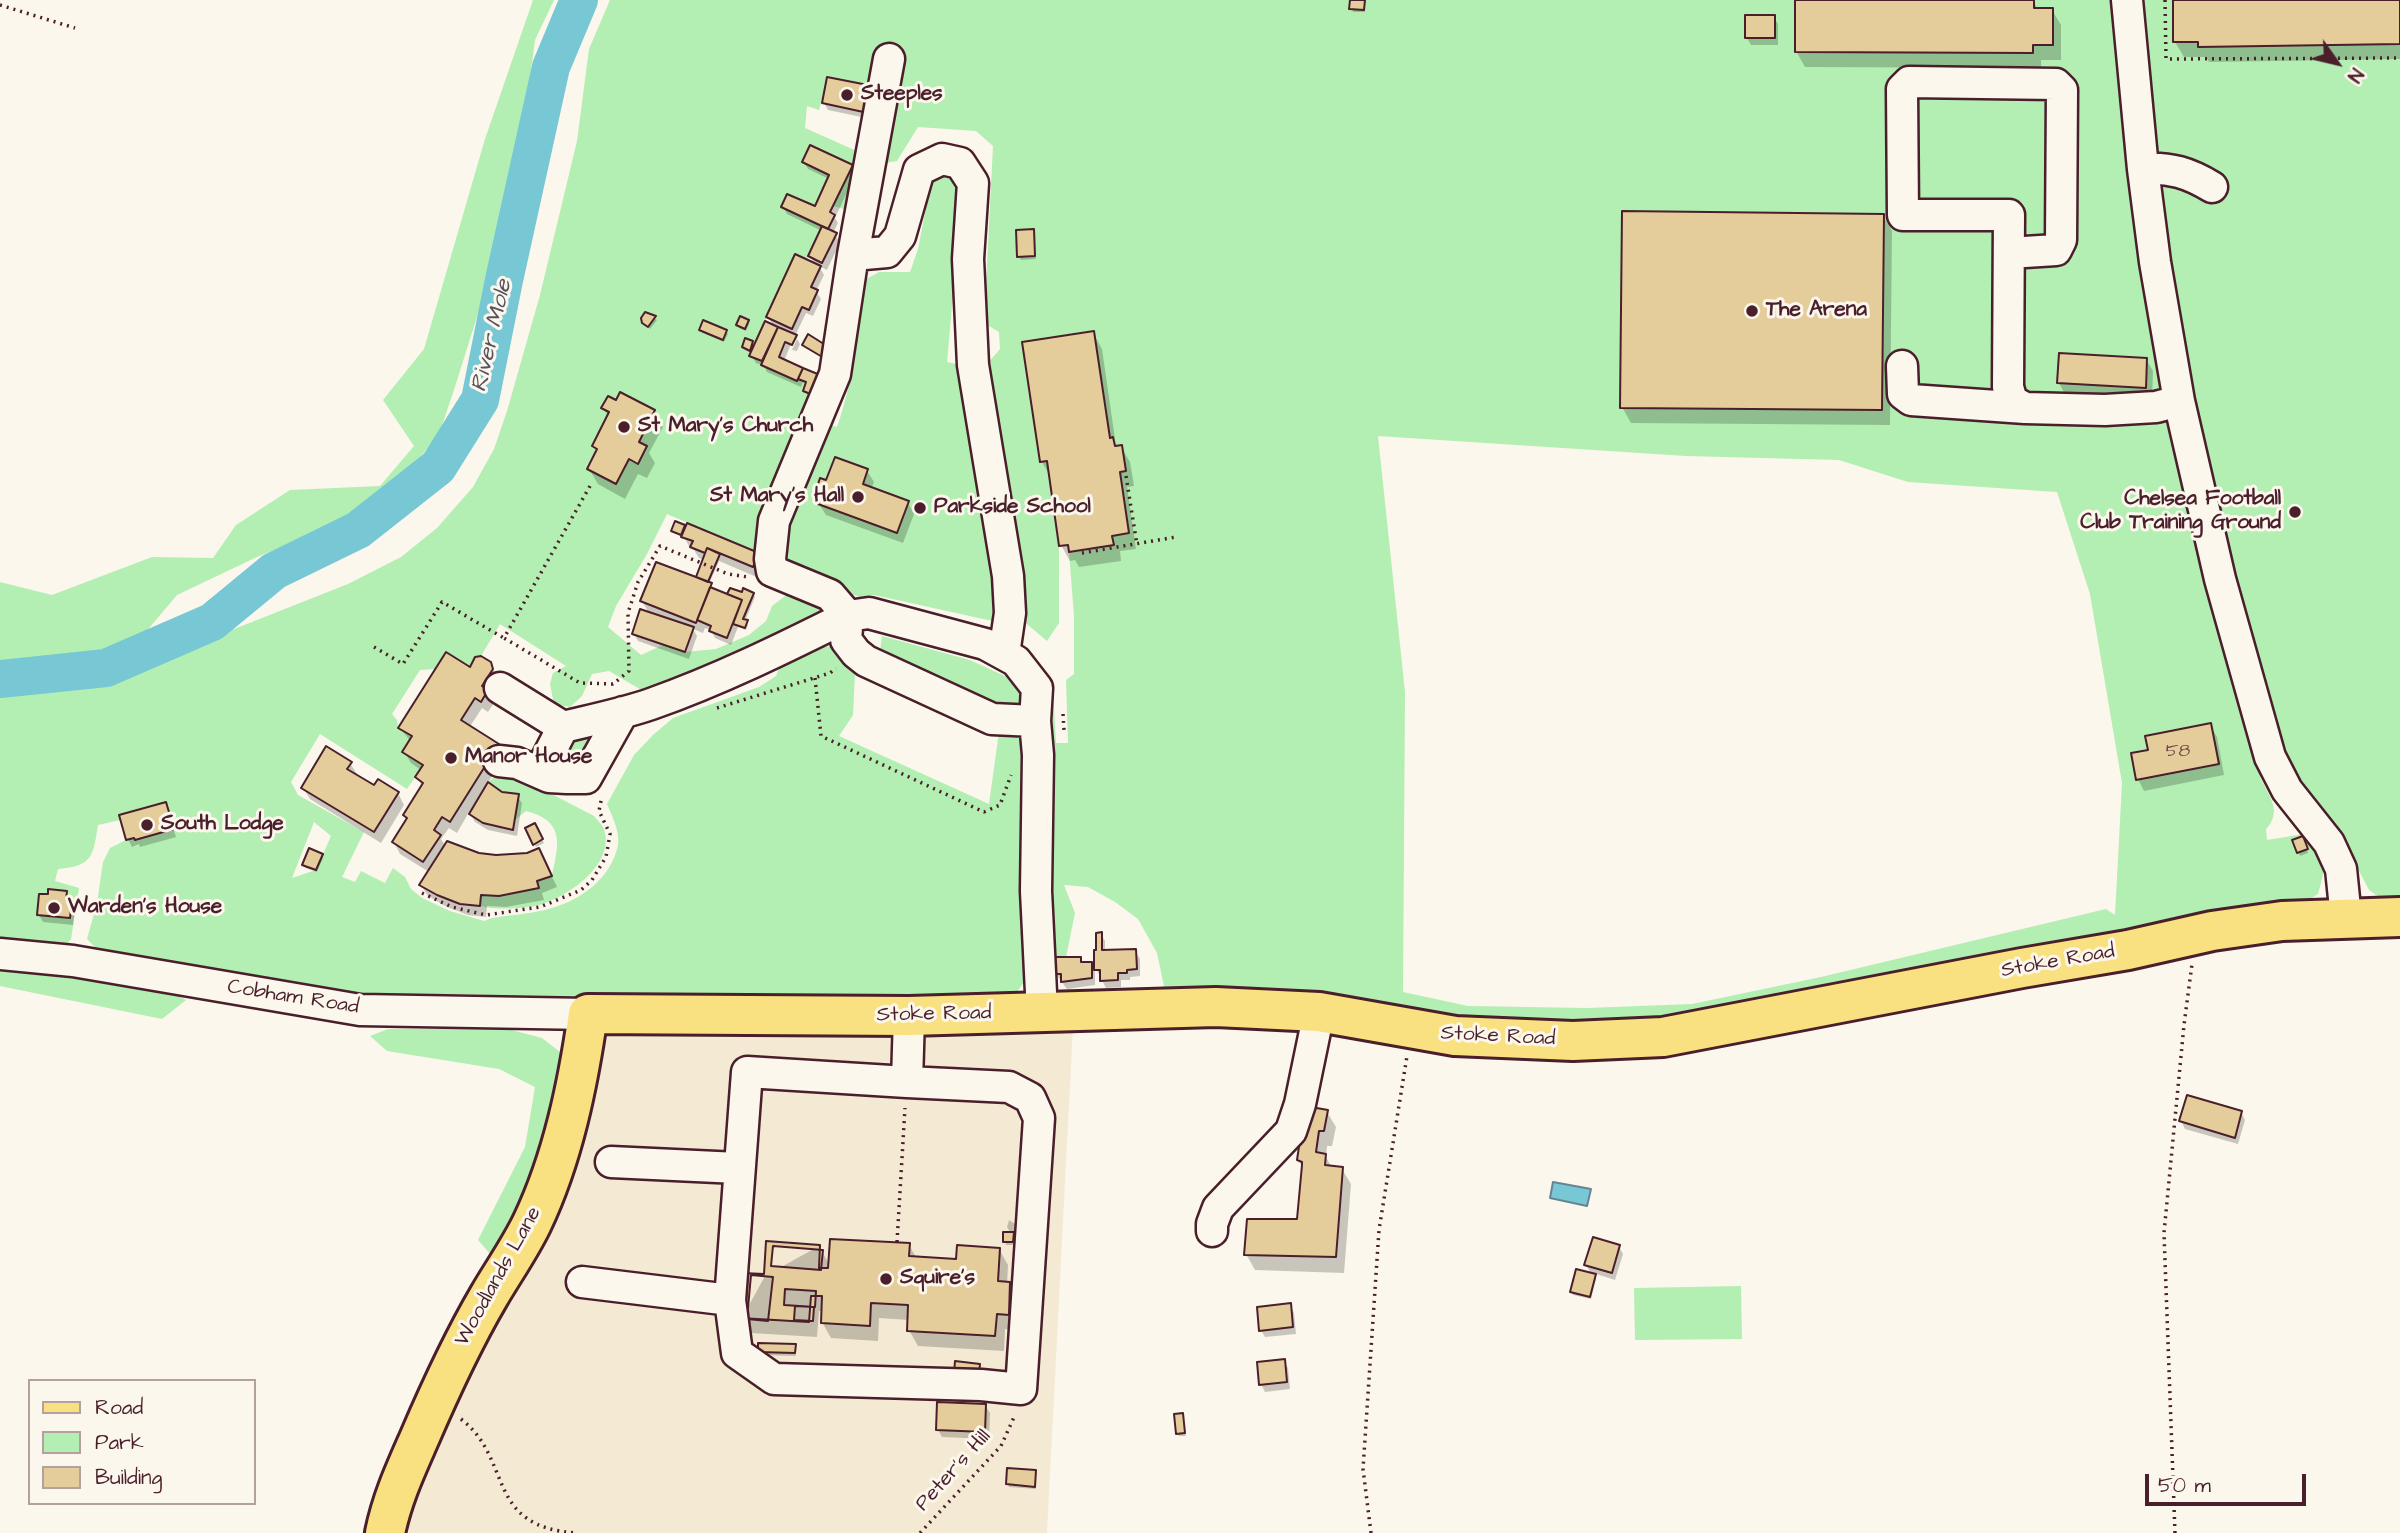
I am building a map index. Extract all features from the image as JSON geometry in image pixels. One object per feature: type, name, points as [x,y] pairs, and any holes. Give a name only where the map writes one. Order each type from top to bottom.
[{"type":"main road","name":"Stoke Road","points":[[588,1014],[909,1016],[1216,1007],[1319,1012],[1455,1036],[1573,1041],[1662,1037],[2128,950],[2196,934],[2282,921],[2400,917]]},
{"type":"main road","name":"Woodlands Lane","points":[[385,1533],[391,1503],[436,1399],[466,1336],[532,1224],[559,1151],[575,1091],[588,1014]]},
{"type":"street","points":[[2127,0],[2155,262],[2179,401],[2220,579],[2270,757],[2287,790],[2329,843],[2342,869],[2346,918]]},
{"type":"street","points":[[889,59],[853,254],[835,374],[774,521],[770,559],[772,571],[830,595],[848,616],[846,640],[866,661],[992,719],[1035,721]]},
{"type":"street","points":[[2009,253],[2056,250],[2061,240],[2062,90],[2056,84],[1909,82],[1902,89],[1903,225],[2009,215],[2008,387],[2012,401],[2025,408]]},
{"type":"street","points":[[853,254],[887,252],[900,236],[919,170],[942,159],[960,163],[973,183],[968,259],[973,365],[1008,576],[1010,613],[1004,654]]},
{"type":"street","points":[[2143,169],[2174,170],[2193,175],[2212,187]]},
{"type":"street","points":[[1902,366],[1903,394],[1911,400],[2025,408],[2105,410],[2156,407],[2179,401]]},
{"type":"street","points":[[500,688],[563,727],[651,704],[737,670],[848,616],[869,613],[985,643],[1016,661],[1037,688],[1036,891],[1042,1013]]},
{"type":"street","points":[[499,761],[517,763],[549,777],[586,778],[623,712]]},
{"type":"street","points":[[563,727],[547,758],[568,778]]},
{"type":"street","name":"Cobham Road","points":[[0,954],[73,961],[360,1010],[588,1014]]},
{"type":"street","points":[[1212,1231],[1218,1208],[1291,1131],[1300,1104],[1319,1012]]},
{"type":"street","points":[[907,1082],[909,1016]]},
{"type":"street","points":[[747,1072],[907,1082],[1009,1087],[1030,1098],[1040,1118],[1021,1389],[774,1380],[737,1353],[730,1300],[747,1072]]},
{"type":"street","points":[[611,1162],[738,1168]]},
{"type":"street","points":[[582,1282],[730,1300]]},
{"type":"path","points":[[2165,0],[2166,59],[2400,58]]},
{"type":"path","points":[[0,5],[75,28]]},
{"type":"path","points":[[1126,476],[1137,545]]},
{"type":"path","points":[[504,638],[590,486]]},
{"type":"path","points":[[1082,553],[1176,537]]},
{"type":"path","points":[[374,647],[402,664],[442,602],[580,682],[613,684],[629,671],[628,613],[638,582],[660,546],[728,574],[762,577],[772,571]]},
{"type":"path","points":[[711,710],[830,673],[856,653]]},
{"type":"path","points":[[815,678],[821,736],[984,812],[1000,805],[1017,758],[1065,753],[1063,703]]},
{"type":"path","points":[[422,893],[452,907],[486,915],[540,907],[581,890],[592,880],[606,857],[610,834],[599,811],[603,794]]},
{"type":"path","points":[[2175,1533],[2164,1233],[2184,1025],[2196,934]]},
{"type":"path","points":[[1371,1533],[1363,1469],[1379,1230],[1412,1030]]},
{"type":"path","points":[[897,1242],[907,1082]]},
{"type":"path","name":"Peter's Hill","points":[[920,1533],[1002,1446],[1014,1421],[1021,1389]]},
{"type":"path","points":[[436,1399],[476,1431],[509,1503],[539,1527],[556,1532],[578,1533]]},
{"type":"shaded area","points":[[603,1025],[1073,1027],[1047,1533],[409,1533],[401,1510]]},
{"type":"green space","points":[[533,0],[554,0],[535,40],[521,147],[486,288],[440,431],[397,489],[315,533],[177,595],[139,640],[38,666],[0,662],[0,582],[52,595],[152,557],[213,558],[236,525],[290,490],[380,486],[414,446],[383,400],[424,349],[485,139]]},
{"type":"green space","points":[[610,0],[2400,0],[2400,902],[2386,902],[2369,890],[2343,840],[2283,767],[2260,777],[2274,810],[2274,816],[2266,829],[2267,840],[2304,834],[2326,863],[2318,894],[2299,906],[1568,1035],[1163,994],[1164,986],[1157,953],[1138,919],[1088,887],[1064,885],[1075,913],[1066,957],[1053,957],[1041,694],[1053,689],[1056,743],[1068,743],[1066,680],[1074,674],[1074,616],[1069,552],[1113,545],[1120,472],[1126,471],[1122,445],[1115,446],[1114,438],[1110,438],[1040,462],[1047,461],[1059,546],[1059,623],[1047,641],[1021,619],[1019,574],[988,363],[1000,349],[999,332],[984,323],[993,146],[976,131],[918,127],[897,161],[880,164],[873,86],[828,77],[819,110],[807,106],[805,128],[861,153],[851,211],[833,206],[853,165],[811,145],[802,162],[829,175],[815,206],[788,194],[781,207],[822,226],[807,259],[795,255],[750,355],[762,361],[762,365],[806,382],[813,395],[759,553],[667,514],[616,606],[608,627],[641,655],[663,645],[685,652],[716,649],[749,635],[766,621],[772,606],[789,593],[827,608],[826,619],[645,692],[609,671],[592,674],[582,696],[570,707],[554,704],[550,684],[553,673],[566,666],[500,624],[481,656],[475,657],[470,667],[446,652],[435,669],[420,670],[392,714],[397,720],[398,728],[412,736],[423,765],[407,789],[320,734],[291,782],[298,795],[364,832],[342,877],[355,882],[361,871],[385,883],[393,868],[405,877],[411,889],[422,898],[450,911],[484,921],[545,910],[581,895],[601,879],[608,869],[618,845],[618,834],[607,804],[634,755],[653,735],[673,718],[759,687],[776,676],[780,666],[822,646],[835,647],[861,668],[855,673],[853,715],[839,736],[989,804],[999,732],[1020,730],[1031,957],[1024,982],[1008,1004],[601,999],[460,994],[363,996],[102,954],[87,939],[97,903],[103,862],[110,848],[126,840],[120,820],[98,825],[95,845],[85,862],[58,869],[55,881],[79,888],[71,939],[63,949],[0,941],[0,692],[107,683],[135,674],[219,635],[348,584],[401,557],[437,528],[473,487],[494,449],[540,295],[577,141],[589,49]],"holes":[[[1378,436],[1686,456],[1839,460],[1908,482],[2057,492],[2090,594],[2122,783],[2115,915],[2106,909],[1821,977],[1692,1004],[1587,1008],[1468,1006],[1403,992],[1405,692]],[[314,822],[331,836],[316,870],[292,878]]]},
{"type":"green space","points":[[951,172],[963,182],[947,362],[961,365],[1000,574],[997,622],[874,595],[860,597],[793,575],[781,561],[794,508],[807,475],[831,425],[837,427],[843,409],[854,355],[861,282],[879,272],[910,272],[918,249],[931,182]]},
{"type":"green space","points":[[882,636],[970,660],[1020,683],[1020,707],[991,701],[880,652]]},
{"type":"green space","points":[[587,725],[599,740],[594,757],[566,770],[557,742]]},
{"type":"green space","points":[[498,774],[515,775],[594,816],[604,829],[606,842],[603,855],[596,866],[575,887],[551,901],[518,908],[480,906],[481,895],[499,896],[539,888],[537,881],[552,875],[556,853],[556,835],[548,821],[526,811],[515,820],[502,792],[488,782]]},
{"type":"green space","points":[[0,963],[169,990],[186,1000],[162,1019],[0,986]]},
{"type":"green space","points":[[504,1028],[542,1038],[564,1055],[560,1119],[504,1246],[491,1255],[478,1240],[525,1147],[535,1087],[499,1069],[387,1051],[370,1036],[388,1029]]},
{"type":"green space","points":[[1741,1286],[1742,1339],[1635,1340],[1634,1288]]},
{"type":"water","points":[[1553,1182],[1591,1189],[1587,1206],[1550,1198]]},
{"type":"building","points":[[1350,0],[1365,0],[1364,10],[1349,9]]},
{"type":"building","points":[[1795,0],[2034,0],[2034,8],[2053,8],[2053,45],[2033,45],[2033,53],[1795,52]]},
{"type":"building","points":[[2173,0],[2400,0],[2400,44],[2198,47],[2198,42],[2173,42]]},
{"type":"building","points":[[1745,15],[1775,15],[1775,38],[1745,38]]},
{"type":"building","name":"Steeples","points":[[827,77],[873,86],[868,113],[822,103]]},
{"type":"building","points":[[810,145],[853,165],[830,212],[835,215],[828,229],[781,207],[787,194],[815,206],[829,175],[802,162]]},
{"type":"building","name":"The Arena","points":[[1622,211],[1884,214],[1882,410],[1620,408]]},
{"type":"building","points":[[822,226],[837,233],[822,263],[808,256]]},
{"type":"building","points":[[1034,229],[1035,256],[1017,257],[1016,230]]},
{"type":"building","points":[[795,254],[821,266],[811,287],[818,290],[809,310],[802,307],[792,329],[766,317]]},
{"type":"building","points":[[645,312],[656,316],[648,327],[642,323],[641,318]]},
{"type":"building","points":[[740,316],[749,320],[745,329],[736,325]]},
{"type":"building","points":[[703,320],[727,330],[723,340],[699,330]]},
{"type":"building","points":[[765,321],[778,327],[762,361],[749,356]]},
{"type":"building","points":[[778,327],[797,335],[792,345],[785,342],[779,357],[803,368],[797,381],[761,365]]},
{"type":"building","points":[[1094,331],[1110,438],[1113,437],[1115,446],[1122,445],[1126,471],[1120,472],[1129,533],[1112,536],[1114,545],[1069,552],[1068,545],[1059,546],[1047,461],[1040,462],[1022,342]]},
{"type":"building","points":[[808,334],[827,346],[824,358],[802,345]]},
{"type":"building","points":[[745,338],[753,341],[750,351],[742,347]]},
{"type":"building","points":[[2059,353],[2147,358],[2146,388],[2057,383]]},
{"type":"building","points":[[803,368],[820,375],[813,395],[803,391],[806,382],[798,379]]},
{"type":"building","name":"St Mary's Church","points":[[620,392],[655,410],[639,442],[647,446],[638,464],[629,459],[616,484],[587,469],[597,449],[592,446],[609,412],[601,408],[608,396],[616,400]]},
{"type":"building","name":"St Mary's Hall","points":[[835,457],[868,469],[863,484],[909,501],[897,533],[818,504],[822,492],[816,490],[820,478],[826,480]]},
{"type":"building","points":[[675,521],[685,525],[681,535],[671,531]]},
{"type":"building","points":[[687,523],[759,553],[753,567],[707,548],[705,553],[690,547],[693,541],[681,537]]},
{"type":"building","points":[[707,548],[720,554],[708,582],[696,577]]},
{"type":"building","points":[[656,562],[712,583],[696,623],[640,601]]},
{"type":"building","points":[[710,587],[742,600],[727,638],[709,631],[711,626],[697,620]]},
{"type":"building","points":[[730,588],[742,592],[743,588],[754,593],[743,619],[748,620],[745,628],[733,624],[742,600],[727,594]]},
{"type":"building","points":[[640,609],[694,627],[685,652],[632,634]]},
{"type":"building","name":"Manor House","points":[[446,652],[470,667],[475,657],[481,656],[491,662],[493,669],[482,686],[488,690],[481,702],[475,698],[461,720],[499,744],[450,822],[442,817],[434,830],[441,835],[423,862],[392,842],[407,818],[403,815],[423,783],[415,777],[423,765],[402,752],[412,736],[398,728]]},
{"type":"building","points":[[2211,723],[2219,764],[2136,780],[2131,753],[2148,750],[2145,736]]},
{"type":"building","points":[[326,746],[352,762],[347,769],[374,785],[378,779],[399,792],[374,832],[301,788]]},
{"type":"building","points":[[488,782],[502,792],[519,794],[513,830],[483,823],[469,814]]},
{"type":"building","name":"South Lodge","points":[[166,802],[174,829],[126,840],[119,815]]},
{"type":"building","points":[[535,823],[543,839],[533,845],[525,828]]},
{"type":"building","points":[[2303,836],[2308,849],[2297,853],[2292,840]]},
{"type":"building","points":[[447,841],[479,853],[496,855],[527,853],[539,848],[552,876],[537,881],[539,888],[499,896],[481,895],[480,906],[460,904],[419,885]]},
{"type":"building","points":[[309,848],[323,854],[316,870],[302,865]]},
{"type":"building","name":"Warden's House","points":[[48,889],[67,891],[66,900],[72,901],[70,918],[37,915],[39,894],[48,894]]},
{"type":"building","points":[[1102,932],[1102,950],[1136,949],[1137,969],[1118,973],[1118,980],[1100,981],[1100,970],[1094,970],[1094,950],[1096,933]]},
{"type":"building","points":[[1053,957],[1081,957],[1081,962],[1092,962],[1092,978],[1061,982],[1061,974],[1053,974]]},
{"type":"building","points":[[2187,1095],[2242,1111],[2235,1138],[2179,1121]]},
{"type":"building","points":[[1305,1106],[1328,1110],[1324,1131],[1319,1131],[1316,1152],[1326,1154],[1325,1165],[1343,1167],[1336,1257],[1244,1255],[1247,1219],[1297,1219],[1302,1162],[1297,1160]]},
{"type":"building","points":[[1003,1232],[1014,1232],[1013,1242],[1003,1242]]},
{"type":"building","points":[[1593,1237],[1620,1245],[1612,1273],[1584,1265]]},
{"type":"building","points":[[830,1239],[910,1243],[909,1256],[956,1259],[957,1245],[1000,1248],[998,1281],[1010,1282],[1009,1315],[997,1314],[995,1336],[907,1331],[908,1305],[871,1303],[870,1326],[821,1323],[822,1296],[811,1296],[809,1322],[740,1318],[743,1273],[764,1274],[766,1241],[820,1245],[819,1268],[828,1268]]},
{"type":"building","points":[[773,1246],[823,1250],[821,1270],[771,1266]]},
{"type":"building","points":[[1576,1269],[1596,1274],[1590,1297],[1570,1292]]},
{"type":"building","points":[[751,1275],[773,1277],[768,1321],[747,1319]]},
{"type":"building","points":[[785,1289],[816,1291],[815,1307],[784,1305]]},
{"type":"building","points":[[1291,1303],[1293,1327],[1259,1331],[1257,1307]]},
{"type":"building","points":[[795,1306],[814,1307],[813,1321],[794,1320]]},
{"type":"building","points":[[758,1343],[796,1344],[795,1353],[758,1352]]},
{"type":"building","points":[[1285,1359],[1287,1382],[1259,1385],[1257,1362]]},
{"type":"building","points":[[955,1361],[980,1364],[979,1375],[954,1373]]},
{"type":"building","points":[[937,1402],[986,1404],[985,1432],[936,1430]]},
{"type":"building","points":[[1183,1413],[1185,1433],[1176,1434],[1174,1414]]},
{"type":"building","points":[[1007,1468],[1036,1470],[1035,1487],[1006,1484]]},
{"type":"waterway","name":"River Mole","points":[[0,679],[106,668],[212,622],[274,571],[358,530],[438,467],[480,400],[551,67],[579,0]]},
{"type":"place","name":"Steeples","points":[[847,95]]},
{"type":"place","name":"The Arena","points":[[1752,311]]},
{"type":"place","name":"St Mary's Church","points":[[624,427]]},
{"type":"place","name":"St Mary's Hall","points":[[858,497]]},
{"type":"place","name":"Parkside School","points":[[920,508]]},
{"type":"place","name":"Chelsea Football Club Training Ground","points":[[2295,512]]},
{"type":"place","name":"Manor House","points":[[451,758]]},
{"type":"place","name":"South Lodge","points":[[147,825]]},
{"type":"place","name":"Warden's House","points":[[54,908]]},
{"type":"place","name":"Squire's","points":[[886,1279]]}]
